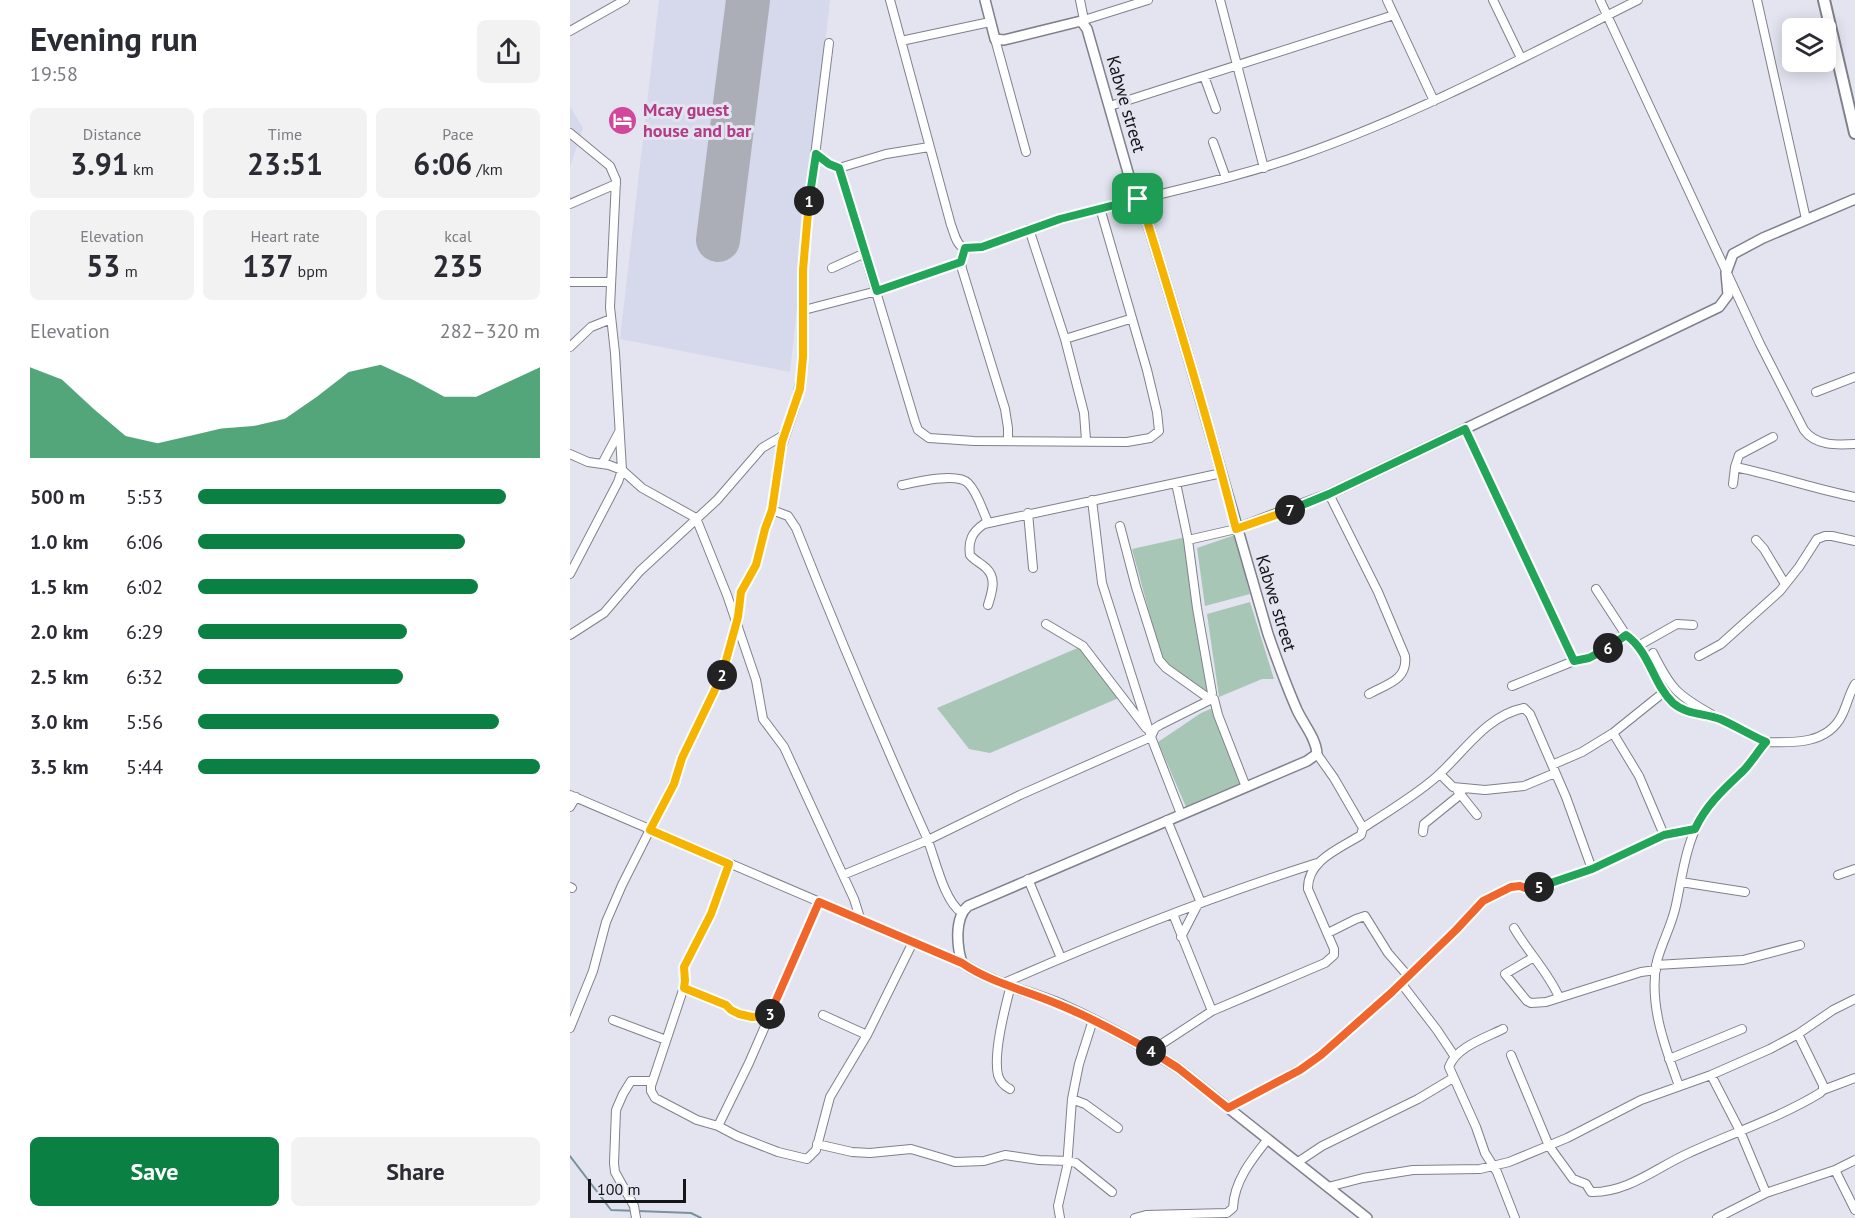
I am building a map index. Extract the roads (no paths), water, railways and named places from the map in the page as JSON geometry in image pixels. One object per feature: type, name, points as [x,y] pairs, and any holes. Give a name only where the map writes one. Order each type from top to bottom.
[{"type":"highway","points":[[1824,0],[1855,131]]},
{"type":"main road","points":[[985,0],[995,39],[1004,40],[1082,21]]},
{"type":"main road","name":"Kabwe street","points":[[1082,21],[1087,29],[1131,183],[1144,211],[1162,268],[1222,473],[1236,529],[1276,658],[1299,714],[1314,741],[1317,754]]},
{"type":"main road","points":[[1236,529],[1329,494],[1719,307],[1728,295],[1726,273],[1733,254],[1806,219],[1855,199]]},
{"type":"main road","points":[[1317,754],[1307,761],[968,906],[961,912],[959,927],[962,963],[980,974],[1093,1020],[1151,1051],[1178,1068],[1367,1218]]},
{"type":"street","points":[[570,31],[625,0]]},
{"type":"street","points":[[890,0],[951,225],[957,242],[965,248],[982,247],[1029,229],[1100,208],[1264,168],[1340,141],[1434,101],[1638,0]]},
{"type":"street","points":[[1080,0],[1082,21],[1148,0]]},
{"type":"street","points":[[1220,0],[1264,168]]},
{"type":"street","points":[[1387,0],[1434,101]]},
{"type":"street","points":[[1493,0],[1521,58]]},
{"type":"street","points":[[1600,0],[1726,273],[1804,430],[1810,438],[1815,440],[1831,444],[1855,444]]},
{"type":"street","points":[[1757,0],[1806,219]]},
{"type":"street","points":[[1110,106],[1394,15]]},
{"type":"street","points":[[900,41],[990,22]]},
{"type":"street","points":[[995,39],[1026,152]]},
{"type":"street","points":[[570,1028],[594,971],[606,922],[674,784],[682,758],[722,675],[736,626],[741,592],[756,565],[772,510],[784,435],[800,389],[803,357],[803,270],[807,220],[829,43]]},
{"type":"street","points":[[1204,76],[1216,109]]},
{"type":"street","points":[[570,133],[610,166],[614,172],[616,184],[611,319],[622,470],[570,574]]},
{"type":"street","points":[[1213,141],[1226,178]]},
{"type":"street","points":[[816,154],[839,168],[886,154],[929,147]]},
{"type":"street","points":[[839,168],[918,430],[929,438],[1008,441],[1135,441],[1150,438],[1159,431],[1153,396],[1100,208]]},
{"type":"street","points":[[570,204],[616,184]]},
{"type":"street","points":[[1029,229],[1065,339],[1084,413],[1086,440]]},
{"type":"street","points":[[965,248],[961,262],[1007,420],[1008,441]]},
{"type":"street","points":[[832,268],[865,253]]},
{"type":"street","points":[[804,310],[877,291],[961,262]]},
{"type":"street","points":[[570,282],[611,282]]},
{"type":"street","points":[[570,347],[591,327],[611,319]]},
{"type":"street","points":[[1065,339],[1130,319]]},
{"type":"street","points":[[1816,392],[1855,377]]},
{"type":"street","points":[[1465,429],[1574,661]]},
{"type":"street","points":[[602,464],[620,431]]},
{"type":"street","points":[[570,635],[604,613],[640,571],[717,500],[762,448],[784,435]]},
{"type":"street","points":[[1733,484],[1739,455],[1773,438]]},
{"type":"street","points":[[570,454],[622,470],[642,488],[696,518],[727,595],[759,690],[763,719],[784,747],[843,875],[861,921]]},
{"type":"street","points":[[1735,467],[1855,497]]},
{"type":"street","points":[[988,605],[992,588],[991,574],[970,555],[969,546],[972,535],[980,526],[1028,513],[1222,473]]},
{"type":"street","points":[[902,485],[932,479],[964,480],[973,491],[988,522]]},
{"type":"street","points":[[1176,483],[1188,540],[1212,699],[1246,787]]},
{"type":"street","points":[[1329,494],[1382,601],[1406,656],[1407,665],[1402,675],[1369,694]]},
{"type":"street","points":[[1092,500],[1102,583],[1149,733],[1181,814]]},
{"type":"street","points":[[772,510],[788,516],[796,528],[895,768],[928,840],[951,901],[961,912]]},
{"type":"street","points":[[1028,513],[1033,568]]},
{"type":"street","points":[[1120,526],[1159,660],[1166,668],[1212,699]]},
{"type":"street","points":[[1188,540],[1236,529]]},
{"type":"street","points":[[1699,656],[1721,644],[1785,584],[1817,538],[1825,536],[1855,541]]},
{"type":"street","points":[[1756,540],[1785,584]]},
{"type":"street","points":[[1596,589],[1626,635],[1638,646],[1664,692],[1681,709],[1718,718]]},
{"type":"street","points":[[1046,624],[1083,646],[1149,733]]},
{"type":"street","points":[[1638,646],[1677,624],[1693,625]]},
{"type":"street","points":[[1512,686],[1574,661],[1594,656],[1626,635]]},
{"type":"street","points":[[1653,653],[1667,679],[1682,698],[1766,742],[1809,740],[1827,733],[1841,717],[1855,684]]},
{"type":"street","points":[[1454,787],[1485,790],[1530,784],[1613,733],[1664,692]]},
{"type":"street","points":[[843,875],[928,840],[1149,733],[1160,725],[1212,699]]},
{"type":"street","points":[[1010,1089],[1000,1080],[997,1061],[1008,984],[1061,958],[1199,903],[1318,862],[1361,835],[1363,828],[1419,791],[1440,774],[1480,732],[1509,713],[1524,708],[1530,714],[1554,769],[1592,869]]},
{"type":"street","points":[[1613,733],[1639,776],[1664,835]]},
{"type":"street","points":[[1679,1086],[1669,1059],[1658,1014],[1655,995],[1656,968],[1675,908],[1695,829],[1727,784],[1742,772],[1766,742]]},
{"type":"street","points":[[1317,754],[1363,828]]},
{"type":"street","points":[[1440,774],[1461,794],[1477,815]]},
{"type":"street","points":[[1424,832],[1424,824],[1461,794]]},
{"type":"street","points":[[570,807],[573,796],[962,963]]},
{"type":"street","points":[[1167,820],[1199,903],[1181,937]]},
{"type":"street","points":[[1228,1108],[1312,1062],[1401,983],[1483,901],[1511,887],[1520,886],[1531,890],[1592,869],[1664,835],[1695,829]]},
{"type":"street","points":[[1151,1051],[1212,1011],[1331,960],[1334,949],[1308,889],[1309,877],[1318,862]]},
{"type":"street","points":[[729,864],[711,914],[684,967],[684,988],[652,1081],[651,1091],[656,1098],[697,1120],[718,1126],[758,1145],[802,1159],[811,1157],[830,1097],[867,1035],[913,942]]},
{"type":"street","points":[[1838,875],[1855,869]]},
{"type":"street","points":[[1028,879],[1061,958]]},
{"type":"street","points":[[1681,882],[1745,892]]},
{"type":"street","points":[[718,1126],[749,1063],[819,902]]},
{"type":"street","points":[[1173,914],[1212,1011]]},
{"type":"street","points":[[1328,933],[1365,916],[1388,953],[1408,976]]},
{"type":"street","points":[[1514,928],[1559,997]]},
{"type":"street","points":[[1534,957],[1506,972],[1523,998],[1531,1003],[1546,1002],[1656,968],[1743,960],[1800,945]]},
{"type":"street","points":[[1401,983],[1455,1057]]},
{"type":"street","points":[[684,988],[726,1005],[739,1014],[752,1017],[770,1016]]},
{"type":"street","points":[[1328,1187],[1363,1178],[1413,1170],[1466,1170],[1494,1167],[1549,1146],[1627,1107],[1711,1075],[1798,1034],[1825,1014],[1855,999]]},
{"type":"street","points":[[823,1015],[867,1035]]},
{"type":"street","points":[[613,1020],[666,1040]]},
{"type":"street","points":[[1060,1218],[1058,1206],[1068,1161],[1072,1099],[1079,1064],[1093,1020]]},
{"type":"street","points":[[1503,1029],[1469,1046],[1455,1057],[1449,1066],[1515,1218]]},
{"type":"street","points":[[1669,1059],[1742,1029]]},
{"type":"street","points":[[1798,1034],[1821,1080],[1823,1090]]},
{"type":"street","points":[[1511,1055],[1549,1146],[1573,1179],[1586,1184],[1591,1192],[1634,1183],[1684,1155],[1817,1096],[1823,1090],[1855,1078]]},
{"type":"street","points":[[1711,1075],[1740,1131],[1766,1193]]},
{"type":"street","points":[[1298,1162],[1322,1146],[1418,1099],[1453,1078]]},
{"type":"street","points":[[636,1218],[634,1206],[615,1172],[615,1118],[623,1094],[631,1081],[652,1081]]},
{"type":"street","points":[[1072,1099],[1085,1104],[1118,1128]]},
{"type":"street","points":[[1135,1218],[1146,1215],[1227,1213],[1233,1208],[1234,1193],[1239,1180],[1268,1139]]},
{"type":"street","points":[[817,1144],[852,1152],[870,1153],[911,1149],[955,1162],[977,1162],[1005,1155],[1068,1161],[1080,1167],[1112,1192]]},
{"type":"street","points":[[1717,1218],[1766,1193],[1835,1170],[1855,1160]]},
{"type":"street","points":[[1835,1170],[1855,1210]]},
{"type":"waterway","points":[[570,1156],[611,1210],[691,1213],[701,1218]]},
{"type":"place","name":"Mcay guest house and bar","points":[[622,120]]}]
